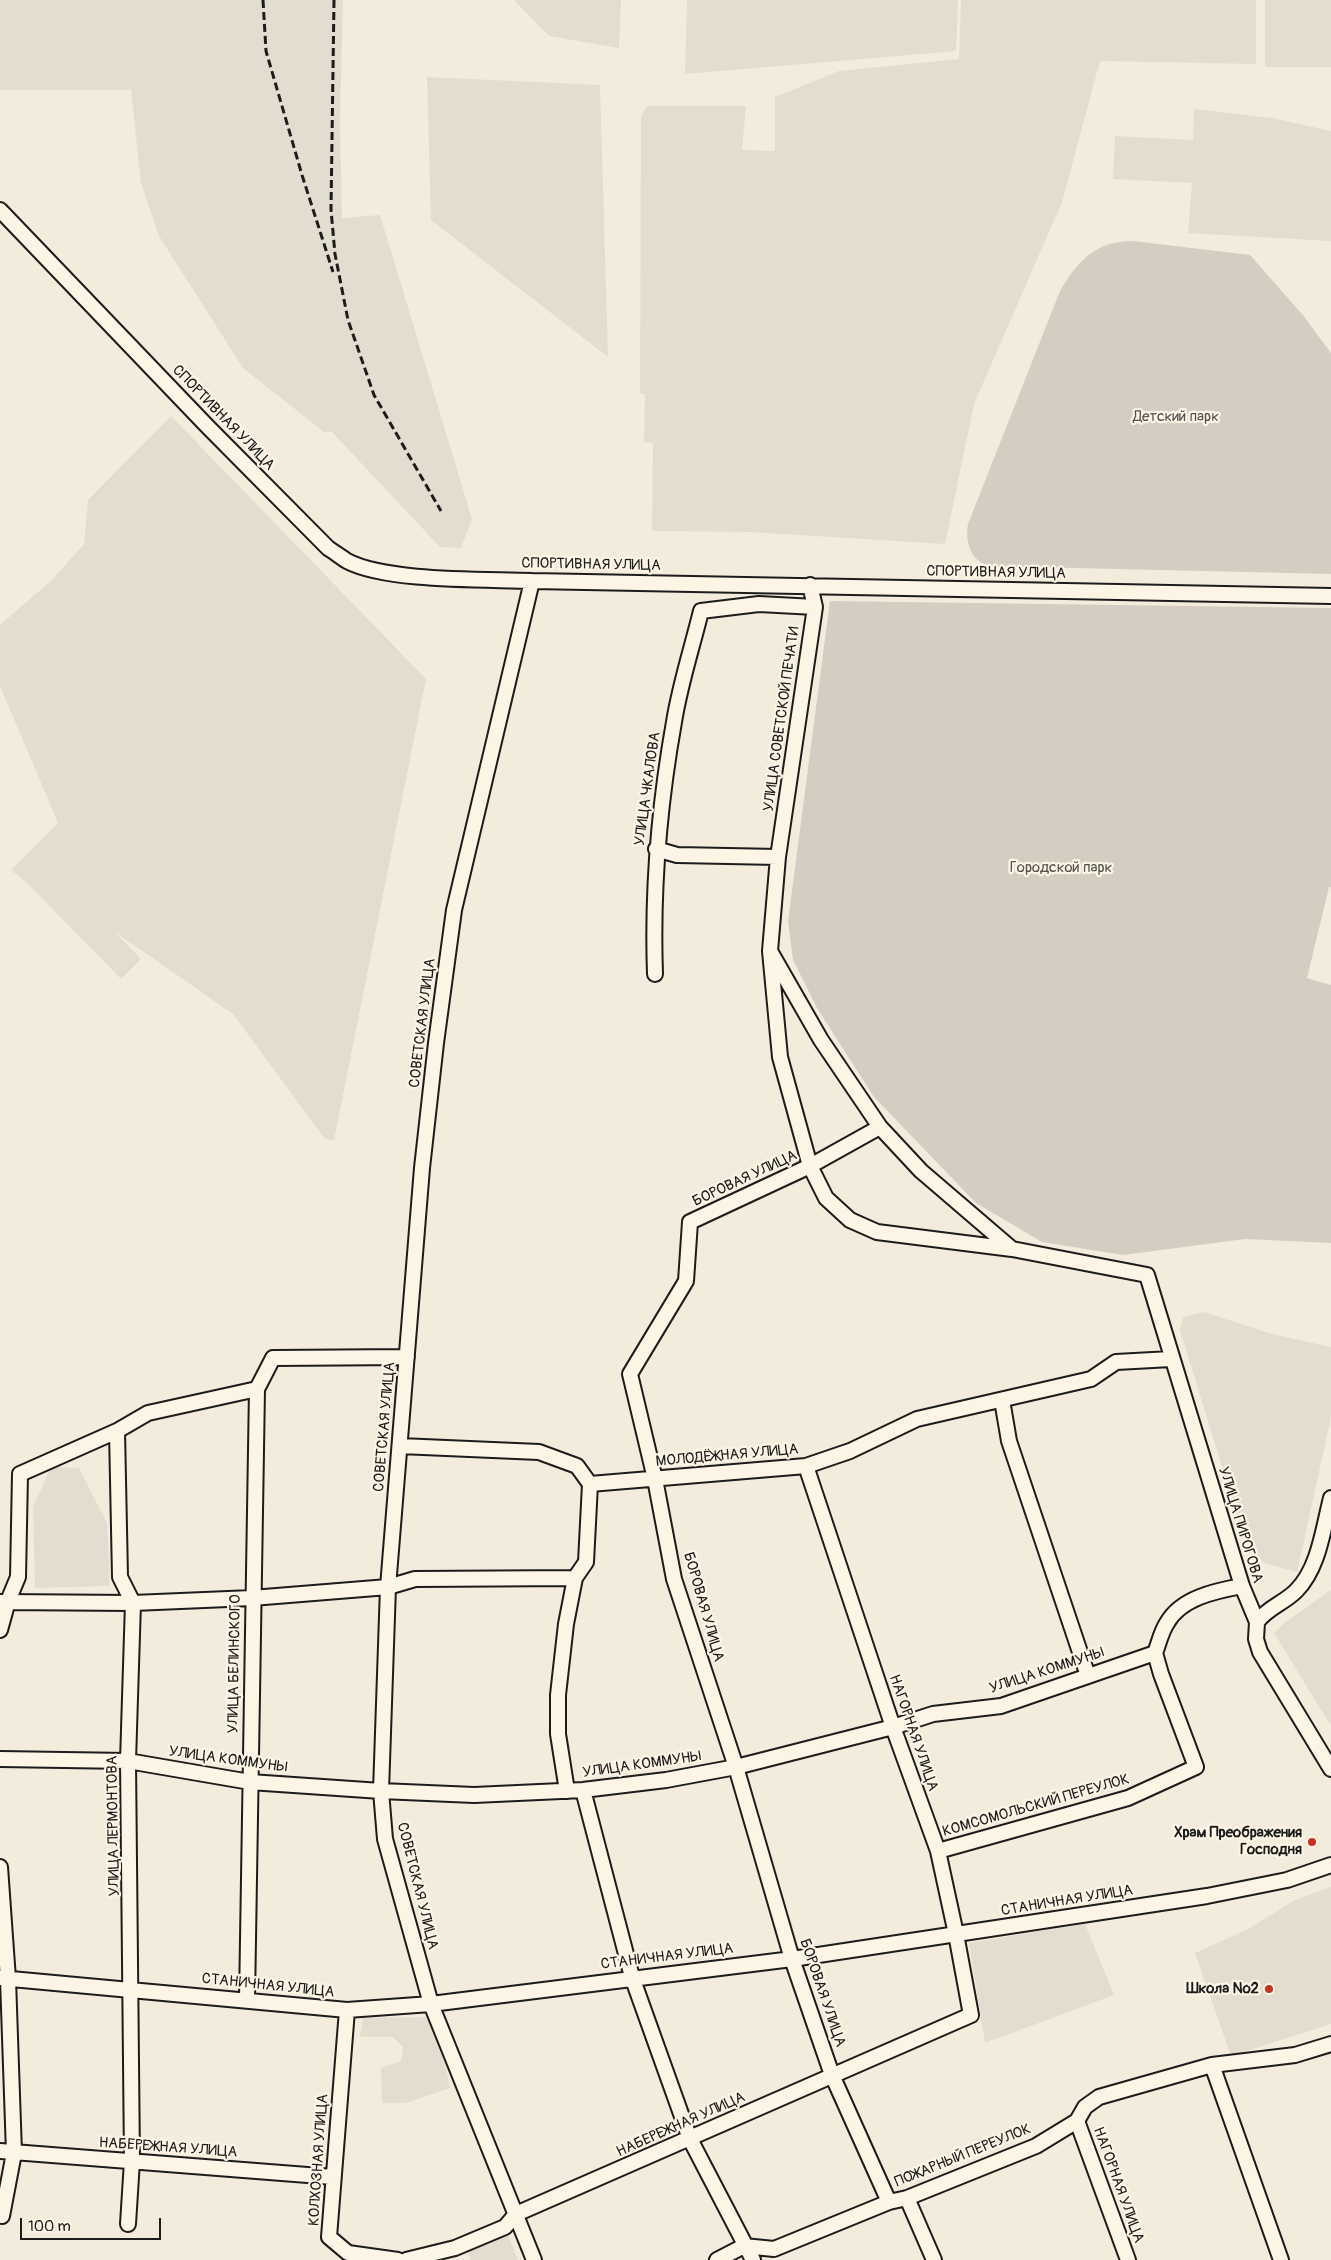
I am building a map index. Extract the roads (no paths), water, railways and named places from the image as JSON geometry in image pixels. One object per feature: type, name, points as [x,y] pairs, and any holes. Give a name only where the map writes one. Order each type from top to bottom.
[{"type":"street","name":"СПОРТИВНАЯ УЛИЦА","points":[[0,210],[208,427],[328,548],[348,562],[370,569],[406,575],[532,581],[1331,596]]},
{"type":"street","name":"СОВЕТСКАЯ УЛИЦА","points":[[532,581],[454,910],[425,1139],[388,1587],[381,1791],[385,1839],[431,2004],[534,2260]]},
{"type":"street","name":"УЛИЦА СОВЕТСКОЙ ПЕЧАТИ","points":[[810,585],[815,608],[778,857],[770,952],[780,1057],[810,1166],[826,1198],[850,1220],[877,1232],[1012,1249],[1147,1275]]},
{"type":"street","name":"УЛИЦА ЧКАЛОВА","points":[[654,974],[653,932],[656,849],[674,720],[701,611],[759,604],[815,608]]},
{"type":"street","points":[[656,849],[677,855],[778,857]]},
{"type":"street","points":[[770,952],[821,1040],[880,1127],[921,1171],[1012,1249]]},
{"type":"street","name":"БОРОВАЯ УЛИЦА","points":[[880,1127],[810,1166],[690,1222],[686,1280],[630,1374],[655,1479],[674,1579],[736,1767],[792,1958],[832,2075],[889,2202]]},
{"type":"street","name":"УЛИЦА ПИРОГОВА","points":[[1147,1275],[1171,1359],[1242,1586],[1257,1622],[1256,1639],[1260,1652],[1331,1769]]},
{"type":"street","points":[[0,1630],[4,1601],[18,1577],[20,1474],[117,1431],[148,1413],[257,1389],[273,1358],[406,1357]]},
{"type":"street","name":"МОЛОДЁЖНАЯ УЛИЦА","points":[[590,1484],[806,1466],[850,1452],[918,1419],[1091,1379],[1116,1362],[1171,1359]]},
{"type":"street","name":"УЛИЦА БЕЛИНСКОГО","points":[[247,2000],[252,1598],[257,1389]]},
{"type":"street","points":[[1002,1400],[1009,1441],[1088,1676]]},
{"type":"street","name":"УЛИЦА ЛЕРМОНТОВА","points":[[117,1431],[120,1577],[133,1603],[128,1761],[132,1990],[132,2160],[128,2224]]},
{"type":"street","points":[[400,1446],[539,1452],[577,1466],[590,1484],[586,1562],[575,1578],[566,1624],[558,1695],[558,1734],[567,1791]]},
{"type":"street","name":"НАГОРНАЯ УЛИЦА","points":[[806,1466],[893,1727],[938,1851],[971,2015]]},
{"type":"street","points":[[1257,1622],[1262,1615],[1294,1594],[1304,1583],[1312,1566],[1331,1498]]},
{"type":"street","points":[[4,1601],[133,1603],[252,1598],[388,1587],[415,1579],[575,1578]]},
{"type":"street","points":[[1155,1653],[1167,1622],[1176,1612],[1190,1602],[1215,1591],[1242,1586]]},
{"type":"street","name":"УЛИЦА КОММУНЫ","points":[[0,1761],[128,1761],[250,1782],[381,1791],[474,1795],[583,1790],[666,1780],[736,1767],[893,1727],[932,1714],[1002,1706],[1155,1653]]},
{"type":"street","name":"КОМСОМОЛЬСКИЙ ПЕРЕУЛОК","points":[[938,1851],[1128,1798],[1196,1767],[1155,1653]]},
{"type":"street","points":[[0,1755],[0,1761]]},
{"type":"street","points":[[583,1790],[632,1978],[690,2139],[744,2246],[753,2260]]},
{"type":"street","name":"СТАНИЧНАЯ УЛИЦА","points":[[4,1978],[347,2010],[431,2004],[792,1958],[1249,1889],[1287,1880],[1331,1865]]},
{"type":"street","points":[[0,1867],[7,2152],[2,2216]]},
{"type":"street","name":"КОЛХОЗНАЯ УЛИЦА","points":[[347,2010],[329,2237],[348,2253],[398,2260]]},
{"type":"street","name":"НАБЕРЕЖНАЯ УЛИЦА","points":[[406,2260],[455,2248],[505,2227],[516,2214],[971,2015]]},
{"type":"street","name":"ПОЖАРНЫЙ ПЕРЕУЛОК","points":[[744,2246],[774,2249],[889,2202],[907,2198],[1036,2146],[1077,2121],[1085,2107],[1099,2097],[1212,2065],[1294,2055],[1331,2044]]},
{"type":"street","points":[[1212,2065],[1281,2260]]},
{"type":"street","name":"НАГОРНАЯ УЛИЦА","points":[[1077,2121],[1128,2260]]},
{"type":"street","name":"НАБЕРЕЖНАЯ УЛИЦА","points":[[7,2152],[132,2160],[333,2177]]},
{"type":"street","points":[[907,2198],[934,2260]]},
{"type":"street","points":[[717,2260],[744,2246]]},
{"type":"railway","points":[[263,0],[266,51],[302,175],[333,272]]},
{"type":"railway","points":[[334,0],[331,210],[335,254],[348,320],[374,395],[441,511]]},
{"type":"place","name":"Храм Преображения Господня","points":[[1312,1842]]},
{"type":"place","name":"Школа №2","points":[[1269,1989]]},
{"type":"park label","name":"Детский парк","points":[[1176,417]]},
{"type":"park label","name":"Городской парк","points":[[1061,868]]}]
